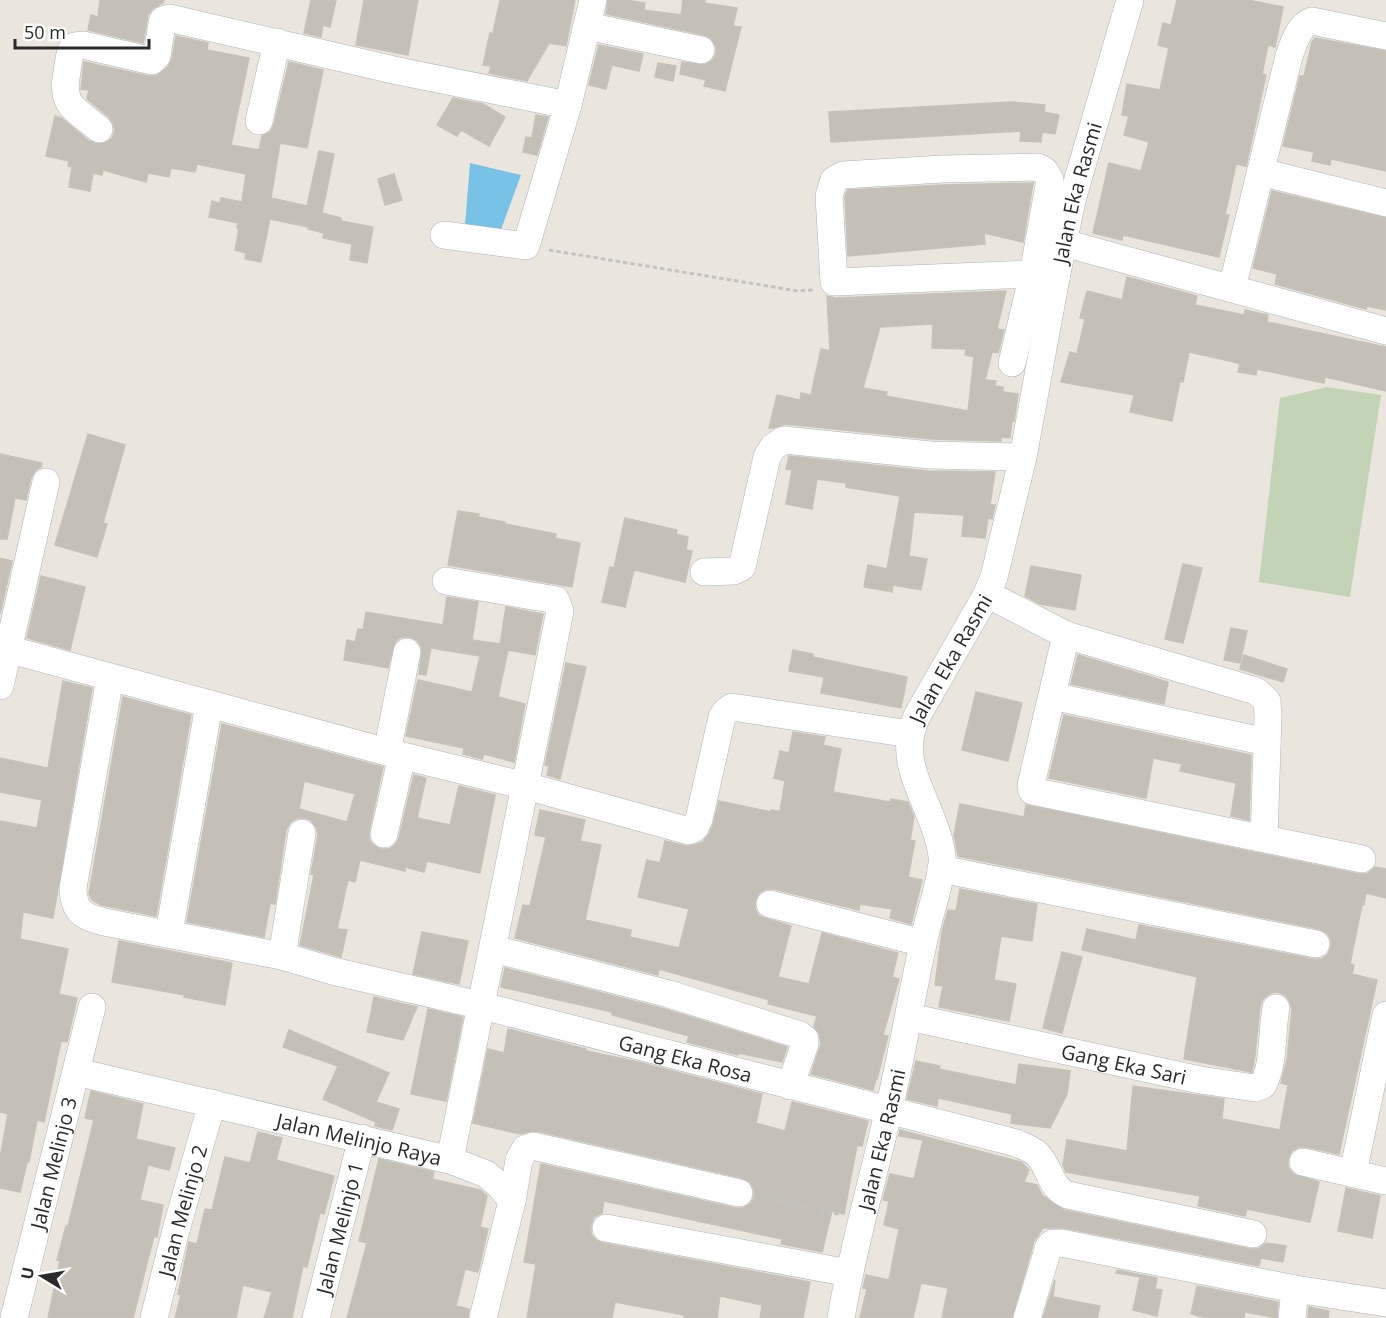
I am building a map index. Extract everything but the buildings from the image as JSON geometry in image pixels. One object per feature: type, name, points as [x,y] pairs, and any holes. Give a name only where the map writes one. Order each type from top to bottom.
[{"type":"street","points":[[444,235],[526,246],[568,105],[593,0]]},
{"type":"street","name":"Jalan Eka Rasmi","points":[[841,1318],[861,1219],[889,1111],[923,943],[941,869],[941,851],[937,832],[911,769],[908,754],[910,734],[917,716],[987,594],[994,577],[1023,457],[1044,276],[1064,243],[1072,201],[1130,0]]},
{"type":"street","points":[[99,129],[70,105],[64,94],[63,87],[70,51],[75,46],[83,45],[152,61],[157,56],[162,24],[169,18],[398,71],[568,105]]},
{"type":"street","points":[[1232,288],[1289,56],[1297,35],[1303,26],[1312,21],[1386,36]]},
{"type":"street","points":[[587,26],[701,50]]},
{"type":"street","points":[[259,122],[277,42]]},
{"type":"street","points":[[1012,363],[1044,276],[1050,180],[1045,171],[1038,167],[943,169],[843,175],[834,180],[829,196],[834,282],[1044,276]]},
{"type":"street","points":[[1262,172],[1386,203]]},
{"type":"street","points":[[1064,243],[1386,332]]},
{"type":"street","points":[[704,572],[734,571],[742,567],[767,457],[773,447],[784,440],[930,455],[1023,457]]},
{"type":"street","points":[[0,686],[4,648],[46,482]]},
{"type":"street","points":[[446,581],[556,600],[561,611],[483,1006],[450,1160]]},
{"type":"street","points":[[987,594],[1066,635],[1256,691],[1267,701],[1264,838]]},
{"type":"street","points":[[1066,635],[1031,785],[1032,791],[1362,859]]},
{"type":"street","points":[[4,648],[209,705],[526,786],[689,831],[695,828],[699,819],[722,717],[732,707],[910,734]]},
{"type":"street","points":[[384,834],[407,652]]},
{"type":"street","name":"Gang Eka Rosa","points":[[110,678],[73,888],[73,900],[77,910],[93,919],[282,956],[333,971],[483,1006],[1016,1143],[1037,1154],[1057,1190],[1068,1196],[1253,1234]]},
{"type":"street","points":[[1052,696],[1267,742]]},
{"type":"street","points":[[170,933],[209,705]]},
{"type":"street","points":[[282,956],[302,833]]},
{"type":"street","points":[[941,869],[1316,944]]},
{"type":"street","points":[[770,904],[923,943]]},
{"type":"street","points":[[494,949],[669,994],[800,1035],[805,1044],[790,1086]]},
{"type":"street","name":"Jalan Melinjo 3","points":[[14,1318],[11,1289],[77,1072],[92,1007]]},
{"type":"street","name":"Gang Eka Sari","points":[[909,1017],[1200,1080],[1256,1088],[1263,1085],[1266,1078],[1271,1057],[1276,1008]]},
{"type":"street","points":[[1353,1173],[1386,1015]]},
{"type":"street","name":"Jalan Melinjo Raya","points":[[77,1072],[450,1160],[486,1174],[512,1201]]},
{"type":"street","name":"Jalan Melinjo 2","points":[[154,1318],[212,1103]]},
{"type":"street","name":"Jalan Melinjo 1","points":[[316,1318],[362,1138]]},
{"type":"street","points":[[483,1318],[512,1201],[519,1160],[525,1149],[533,1146],[750,1195]]},
{"type":"street","points":[[1303,1162],[1386,1181]]},
{"type":"street","points":[[606,1228],[849,1273]]},
{"type":"street","points":[[1027,1318],[1049,1246],[1053,1243],[1386,1304]]},
{"type":"street","points":[[1292,1318],[1295,1289]]},
{"type":"path","points":[[526,246],[798,291],[810,291],[834,282]]},
{"type":"path","points":[[750,1195],[861,1219]]},
{"type":"green space","points":[[1327,387],[1381,395],[1350,597],[1259,582],[1280,398]]},
{"type":"water","points":[[470,163],[521,175],[499,235],[465,226]]}]
